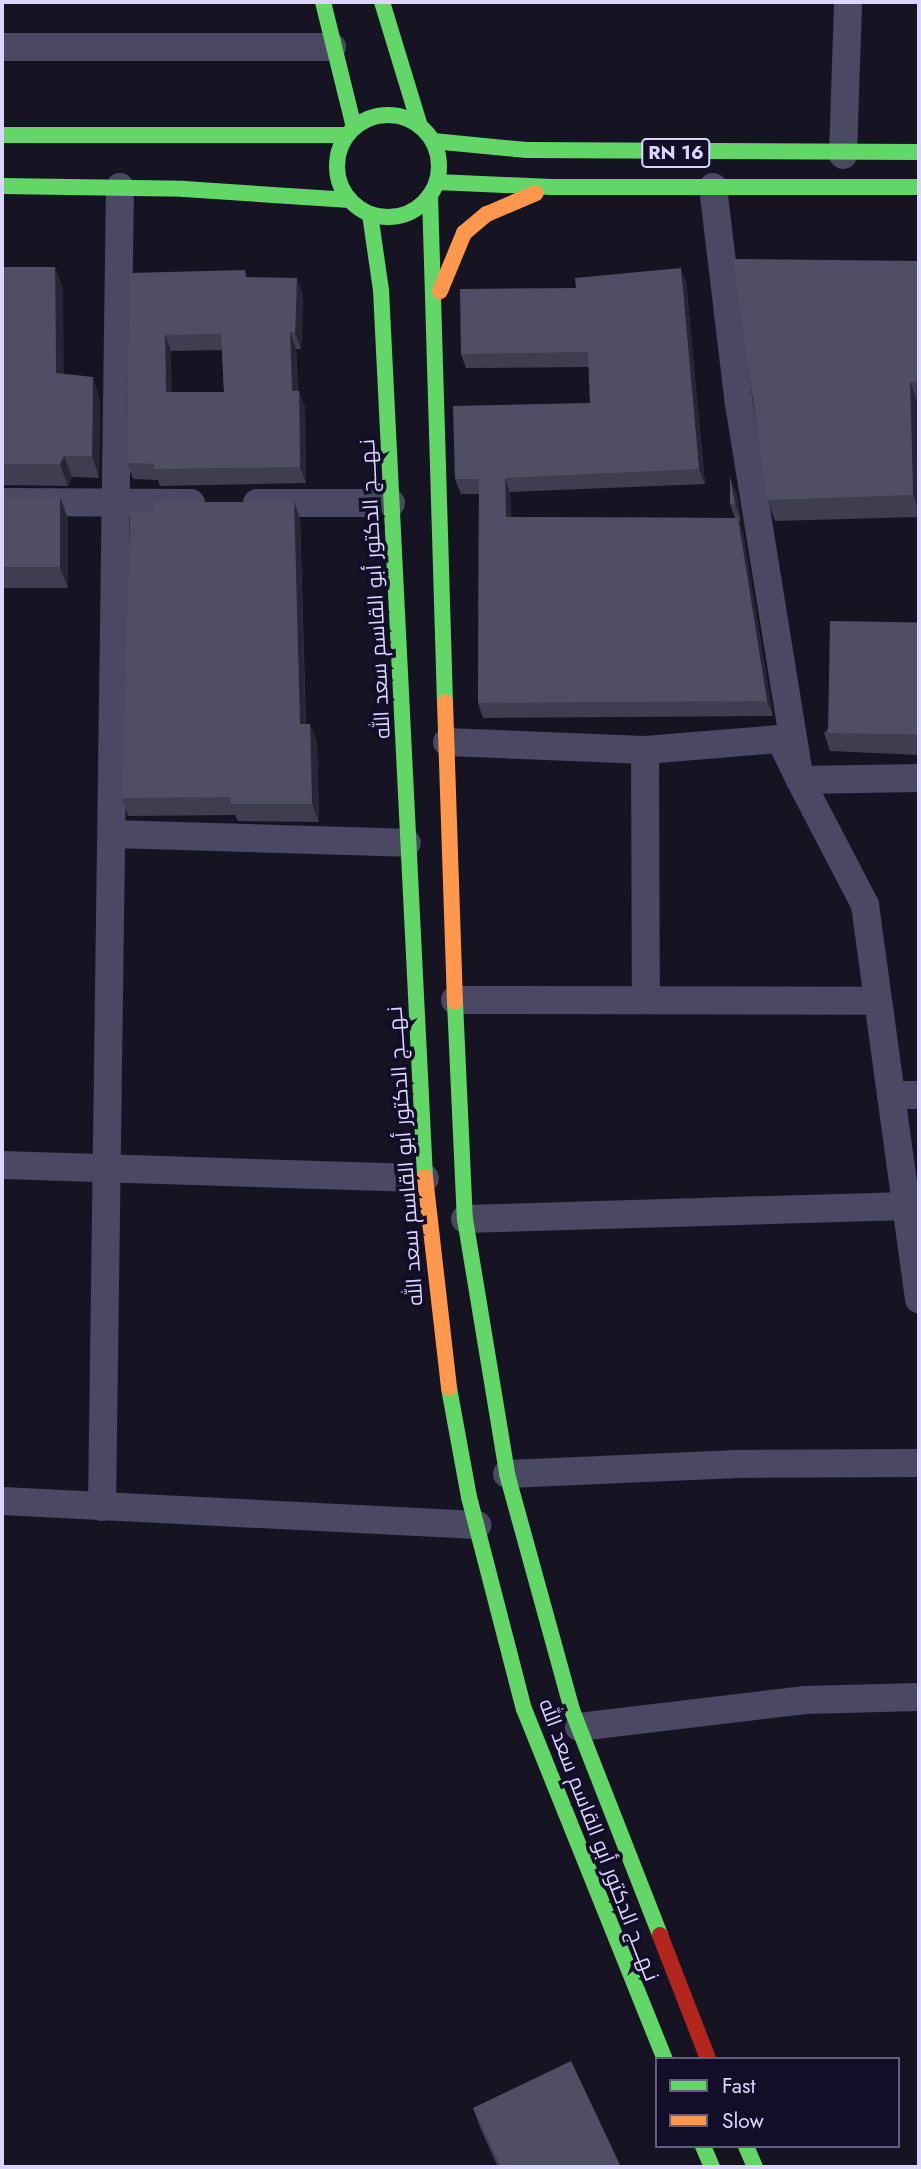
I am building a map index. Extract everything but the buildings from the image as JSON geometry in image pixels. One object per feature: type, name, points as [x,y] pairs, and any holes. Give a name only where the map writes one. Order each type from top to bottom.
[{"type":"main road","points":[[323,2],[351,131],[338,175],[350,200],[370,214],[403,215],[433,189],[439,161],[433,141],[420,126],[382,2]]},
{"type":"main road","points":[[2,135],[351,131],[380,115],[394,115],[420,126]]},
{"type":"main road","name":"RN 16","points":[[433,141],[463,147],[527,150],[843,155],[919,152]]},
{"type":"main road","points":[[2,186],[120,187],[350,200]]},
{"type":"main road","points":[[434,309],[464,233],[499,208],[551,187]]},
{"type":"main road","name":"RN 16","points":[[433,189],[919,187]]},
{"type":"main road","name":"نـهـــج الدكتور أبو القاسم سعد الله","points":[[433,189],[434,309],[454,1000],[465,1219],[507,1474],[579,1727],[707,2057]]},
{"type":"main road","name":"نـهـــج الدكتور أبو القاسم سعد الله","points":[[370,214],[381,290],[425,1178],[444,1359],[477,1525],[540,1758],[664,2057]]},
{"type":"main road","points":[[705,2148],[712,2167]]},
{"type":"main road","points":[[747,2148],[755,2167]]},
{"type":"street","points":[[843,155],[848,2]]},
{"type":"street","points":[[2,47],[332,47]]},
{"type":"street","points":[[102,1507],[118,503],[120,187]]},
{"type":"street","points":[[713,187],[738,398],[800,780]]},
{"type":"street","points":[[2,502],[391,503]]},
{"type":"street","points":[[447,742],[645,750],[780,739],[865,905],[919,1293]]},
{"type":"street","points":[[645,750],[646,1000]]},
{"type":"street","points":[[800,780],[919,778]]},
{"type":"street","points":[[113,834],[407,843]]},
{"type":"street","points":[[454,1000],[878,1000]]},
{"type":"street","points":[[891,1095],[919,1095]]},
{"type":"street","points":[[2,1165],[425,1178]]},
{"type":"street","points":[[465,1219],[907,1206]]},
{"type":"street","points":[[507,1474],[732,1464],[919,1463]]},
{"type":"street","points":[[2,1501],[477,1525]]},
{"type":"street","points":[[579,1727],[805,1700],[919,1697]]},
{"type":"traffic: fast","points":[[323,2],[354,127]]},
{"type":"traffic: fast","points":[[382,2],[420,126]]},
{"type":"traffic: fast","points":[[388,115],[407,119],[424,130],[435,147],[439,166],[435,185],[424,202],[407,213],[388,217],[369,213],[352,202],[341,185],[337,166],[341,147],[352,130],[369,119],[388,115]]},
{"type":"traffic: fast","points":[[2,135],[347,135]]},
{"type":"traffic: fast","points":[[433,141],[527,150],[919,152]]},
{"type":"traffic: fast","points":[[437,182],[551,187],[919,187]]},
{"type":"traffic: fast","points":[[2,186],[184,189],[350,200]]},
{"type":"traffic: fast","points":[[430,195],[445,702]]},
{"type":"traffic: fast","points":[[370,214],[381,290],[425,1177]]},
{"type":"traffic: fast","points":[[455,1002],[465,1219],[507,1474],[572,1710],[660,1935]]},
{"type":"traffic: fast","points":[[449,1388],[469,1497],[524,1709],[664,2057]]},
{"type":"traffic: fast","points":[[704,2148],[712,2167]]},
{"type":"traffic: fast","points":[[747,2148],[755,2167]]},
{"type":"traffic: slow","points":[[440,291],[464,233],[487,214],[536,193]]},
{"type":"traffic: slow","points":[[445,702],[455,1002]]},
{"type":"traffic: slow","points":[[425,1177],[449,1388]]},
{"type":"traffic: jam","points":[[660,1935],[707,2057]]}]
